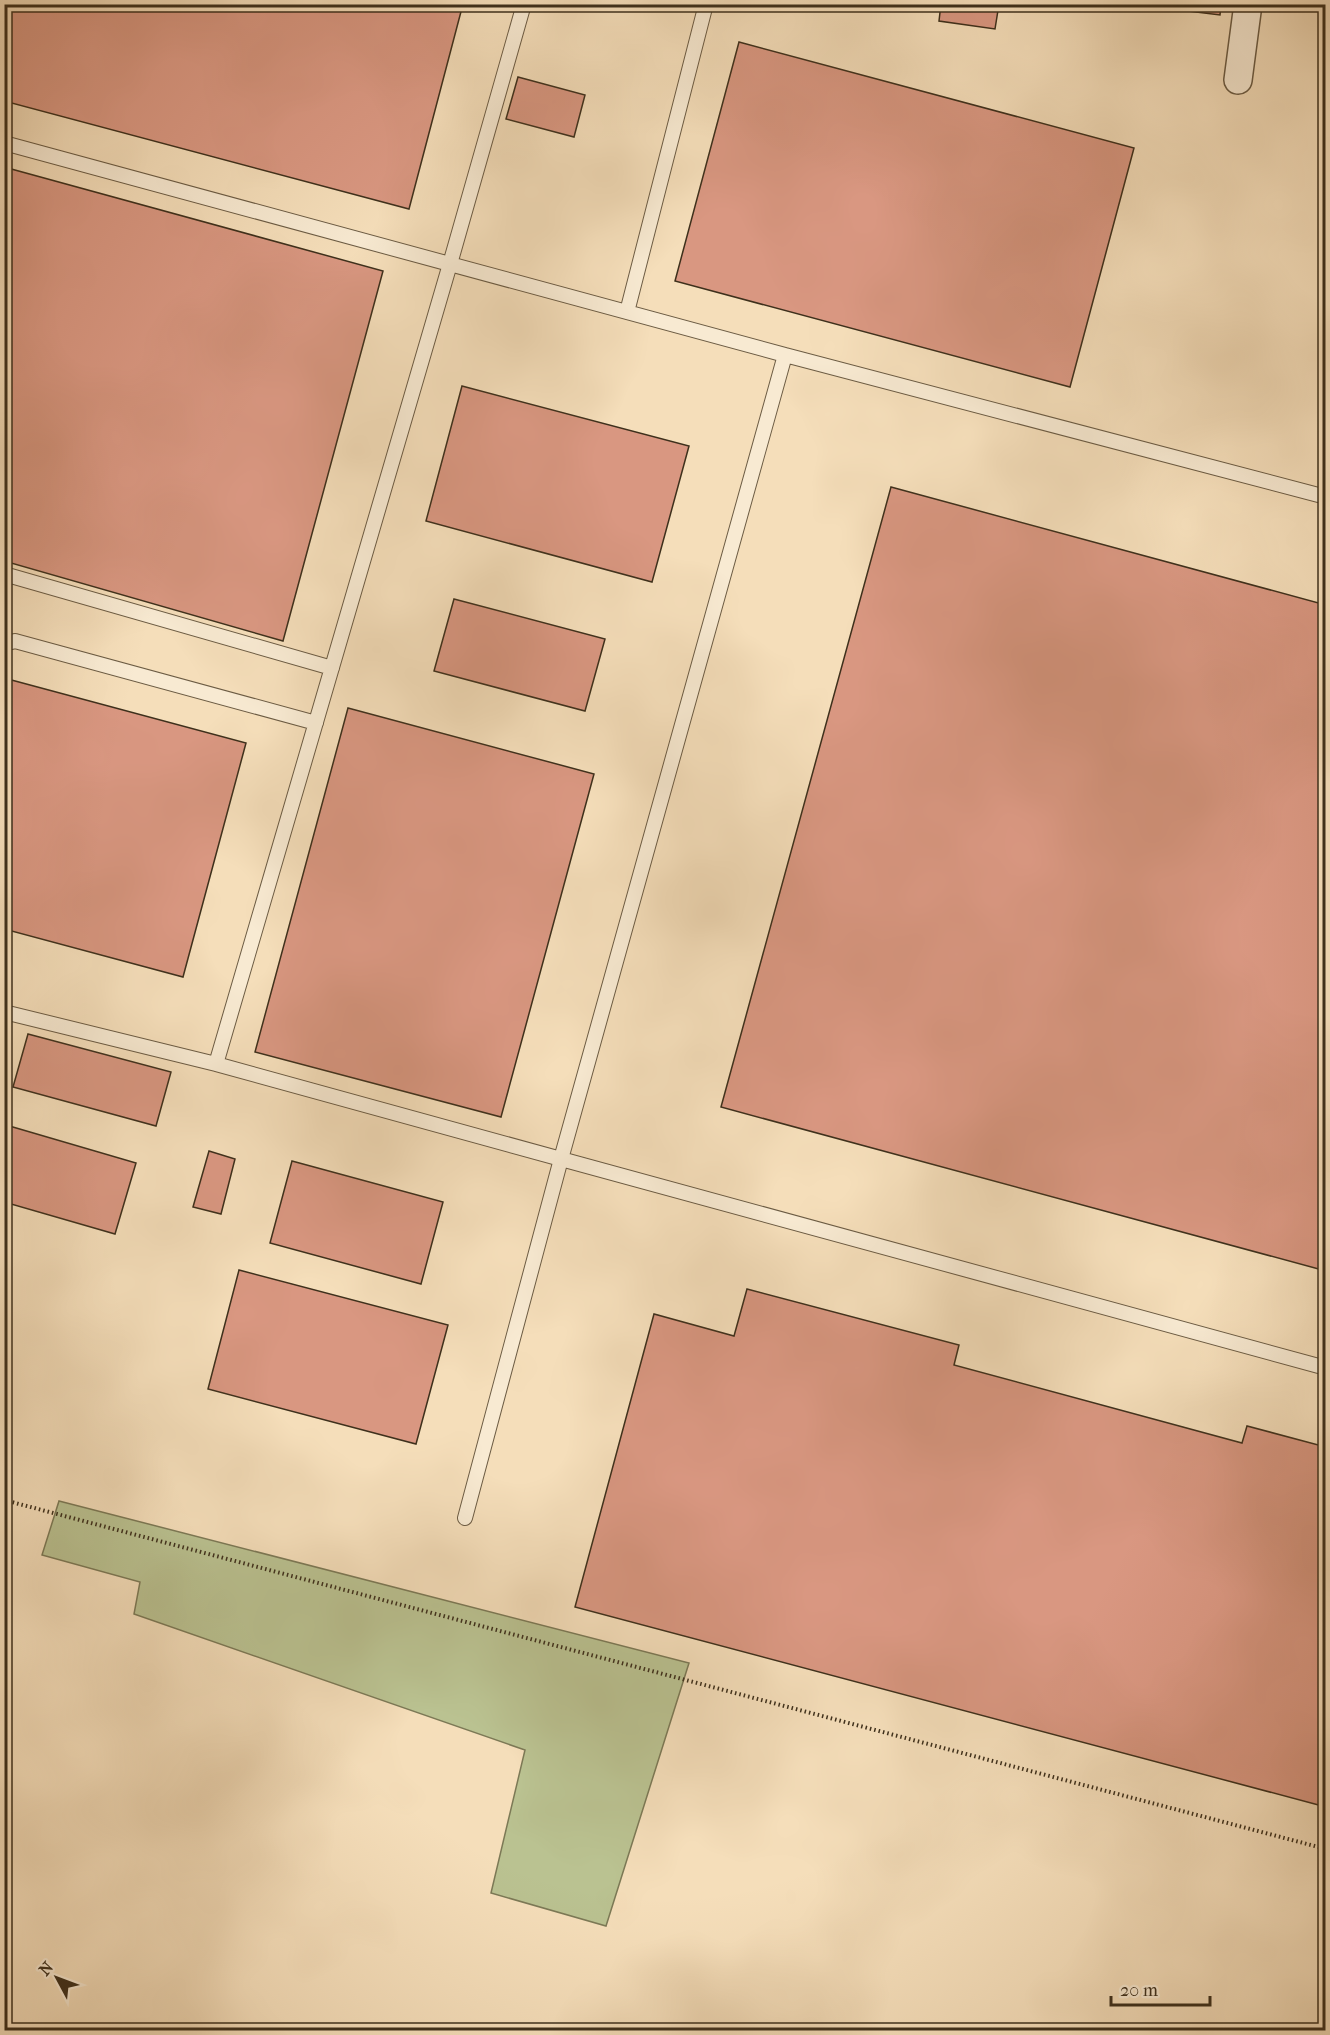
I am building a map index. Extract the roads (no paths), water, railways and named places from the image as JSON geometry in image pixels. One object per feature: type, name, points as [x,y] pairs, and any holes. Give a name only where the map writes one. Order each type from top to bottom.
[{"type":"street","points":[[1238,80],[1248,4]]},
{"type":"lane","points":[[216,1064],[524,4]]},
{"type":"lane","points":[[627,312],[706,4]]},
{"type":"lane","points":[[4,143],[785,355],[1326,497]]},
{"type":"lane","points":[[465,1518],[561,1159],[785,355]]},
{"type":"lane","points":[[4,574],[332,668]]},
{"type":"lane","points":[[4,644],[15,641],[316,723]]},
{"type":"lane","points":[[4,1012],[216,1064],[1326,1368]]}]
